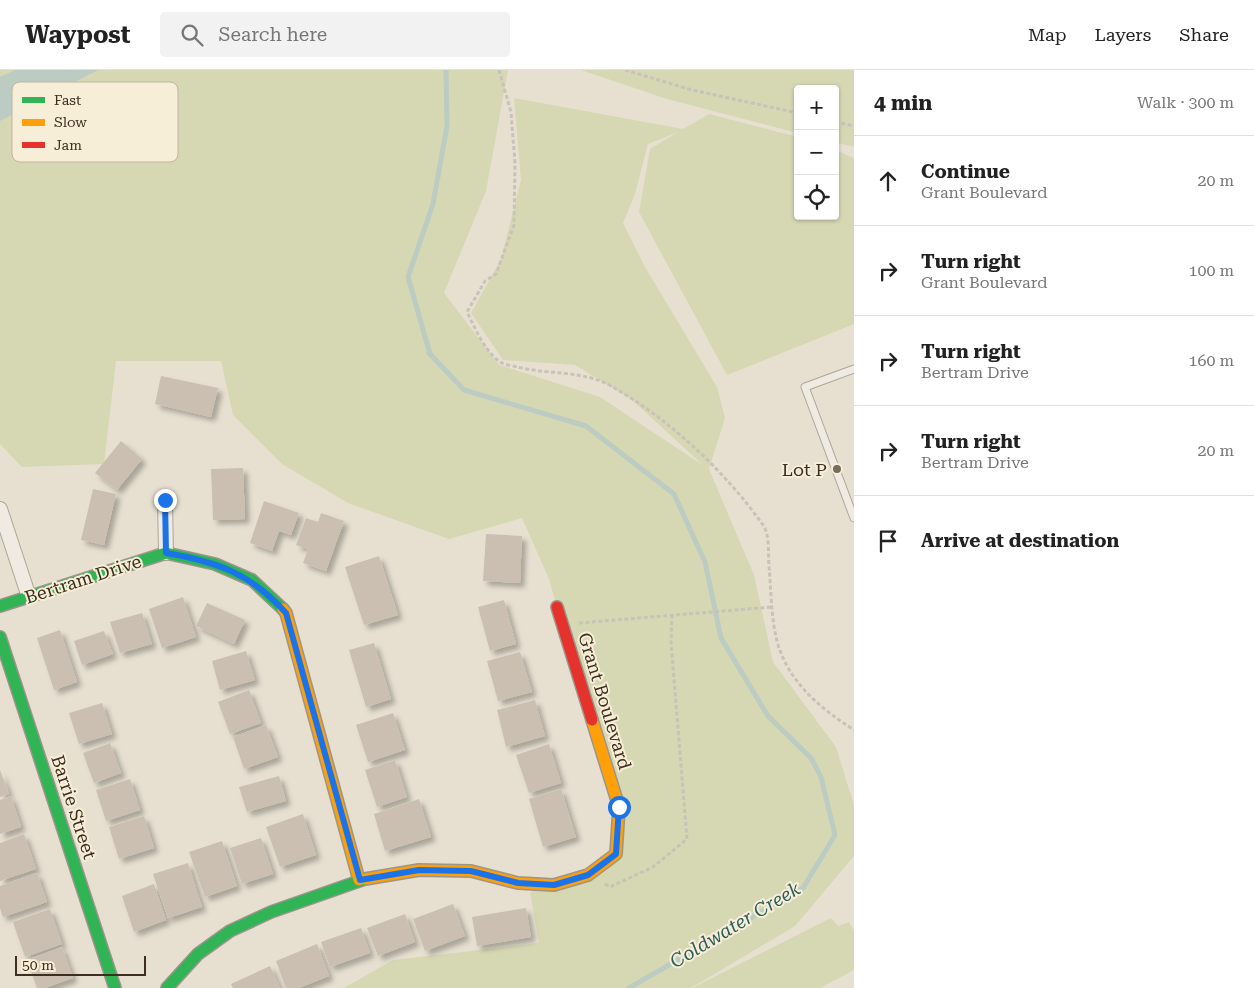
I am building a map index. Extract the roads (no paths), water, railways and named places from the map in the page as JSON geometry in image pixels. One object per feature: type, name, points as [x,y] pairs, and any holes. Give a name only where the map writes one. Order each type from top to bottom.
[{"type":"street","name":"Bertram Drive","points":[[165,500],[166,553]]},
{"type":"street","points":[[0,509],[29,597]]},
{"type":"street","name":"Bertram Drive","points":[[0,606],[166,553],[214,564],[252,580],[270,595],[286,613],[360,880]]},
{"type":"street","name":"Grant Boulevard","points":[[167,988],[198,954],[230,931],[271,912],[360,880],[419,870],[471,871],[518,883],[554,885],[588,875],[616,854],[619,807],[557,606]]},
{"type":"street","name":"Barrie Street","points":[[0,637],[115,988]]},
{"type":"lane","points":[[854,369],[805,387],[854,518]]},
{"type":"waterway","name":"Coldwater Creek","points":[[430,354],[408,277],[433,204],[447,126],[446,70]]},
{"type":"waterway","name":"Coldwater Creek","points":[[429,353],[464,390],[586,426],[674,494],[705,562],[721,638],[768,716],[811,758],[821,777],[835,835],[803,888],[629,988]]},
{"type":"place","name":"Lot P","points":[[837,469]]}]
